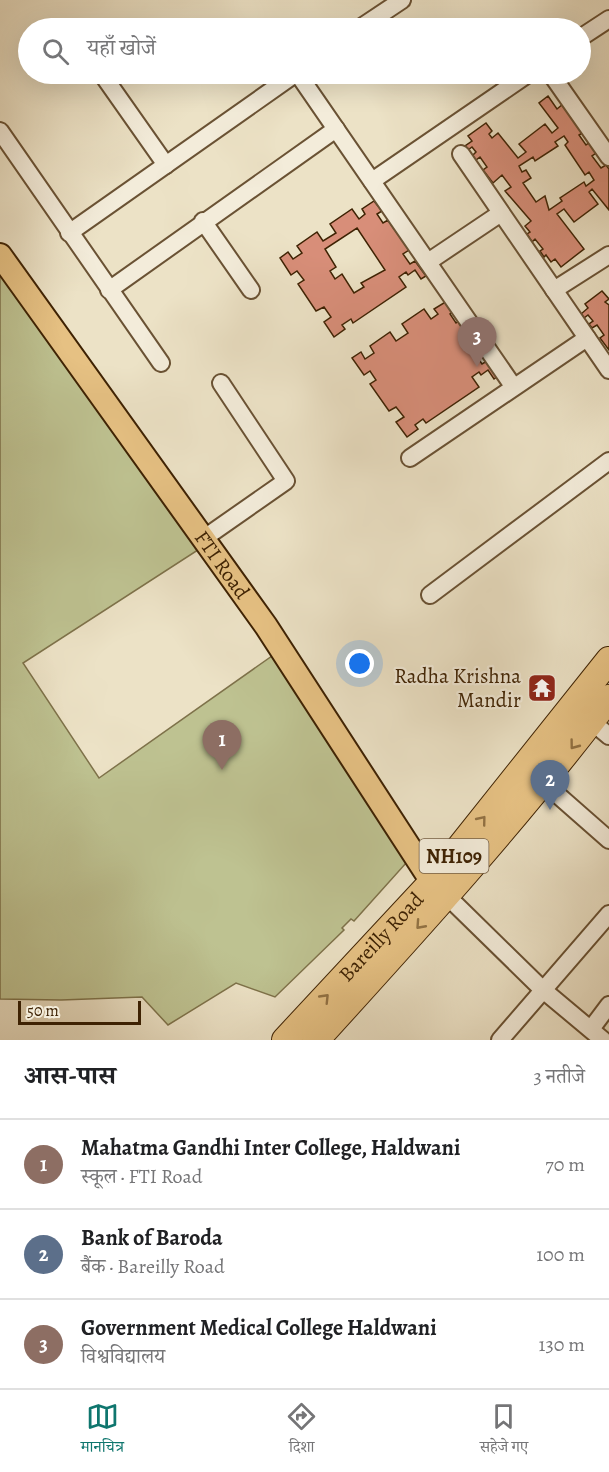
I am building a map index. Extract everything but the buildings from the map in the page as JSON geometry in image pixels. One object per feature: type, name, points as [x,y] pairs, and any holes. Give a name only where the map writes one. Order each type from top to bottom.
[{"type":"highway","name":"Bareilly Road","points":[[316,1040],[440,889],[609,660]]},
{"type":"highway","name":"Bareilly Road","points":[[285,1040],[440,889],[543,782],[600,729],[609,698]]},
{"type":"main road","name":"FTI Road","points":[[0,255],[266,626],[440,889]]},
{"type":"street","points":[[375,18],[402,0]]},
{"type":"street","points":[[591,31],[609,19]]},
{"type":"street","points":[[109,84],[166,165]]},
{"type":"street","points":[[69,233],[282,84]]},
{"type":"street","points":[[303,84],[513,386]]},
{"type":"street","points":[[372,181],[513,84]]},
{"type":"street","points":[[558,84],[609,157]]},
{"type":"street","points":[[109,290],[203,221],[336,129]]},
{"type":"street","points":[[0,131],[161,363]]},
{"type":"street","points":[[460,154],[609,370]]},
{"type":"street","points":[[429,262],[501,213]]},
{"type":"street","points":[[203,221],[251,290]]},
{"type":"street","points":[[554,290],[609,255]]},
{"type":"street","points":[[410,458],[587,338]]},
{"type":"street","points":[[203,539],[286,481],[221,383]]},
{"type":"street","points":[[430,595],[609,461]]},
{"type":"street","points":[[543,782],[609,840]]},
{"type":"street","points":[[440,889],[542,989],[597,1034],[609,1005]]},
{"type":"street","points":[[500,1040],[609,914]]},
{"type":"green space","points":[[0,275],[201,548],[23,663],[99,778],[272,656],[407,862],[354,921],[351,919],[342,928],[344,930],[275,997],[236,983],[168,1025],[142,997],[61,1000],[0,999]]},
{"type":"place","name":"Government Medical College Haldwani","points":[[477,367]]},
{"type":"place","name":"Radha Krishna Mandir","points":[[542,688]]},
{"type":"place","name":"Mahatma Gandhi Inter College, Haldwani","points":[[222,770]]},
{"type":"place","name":"Bank of Baroda","points":[[550,810]]}]
